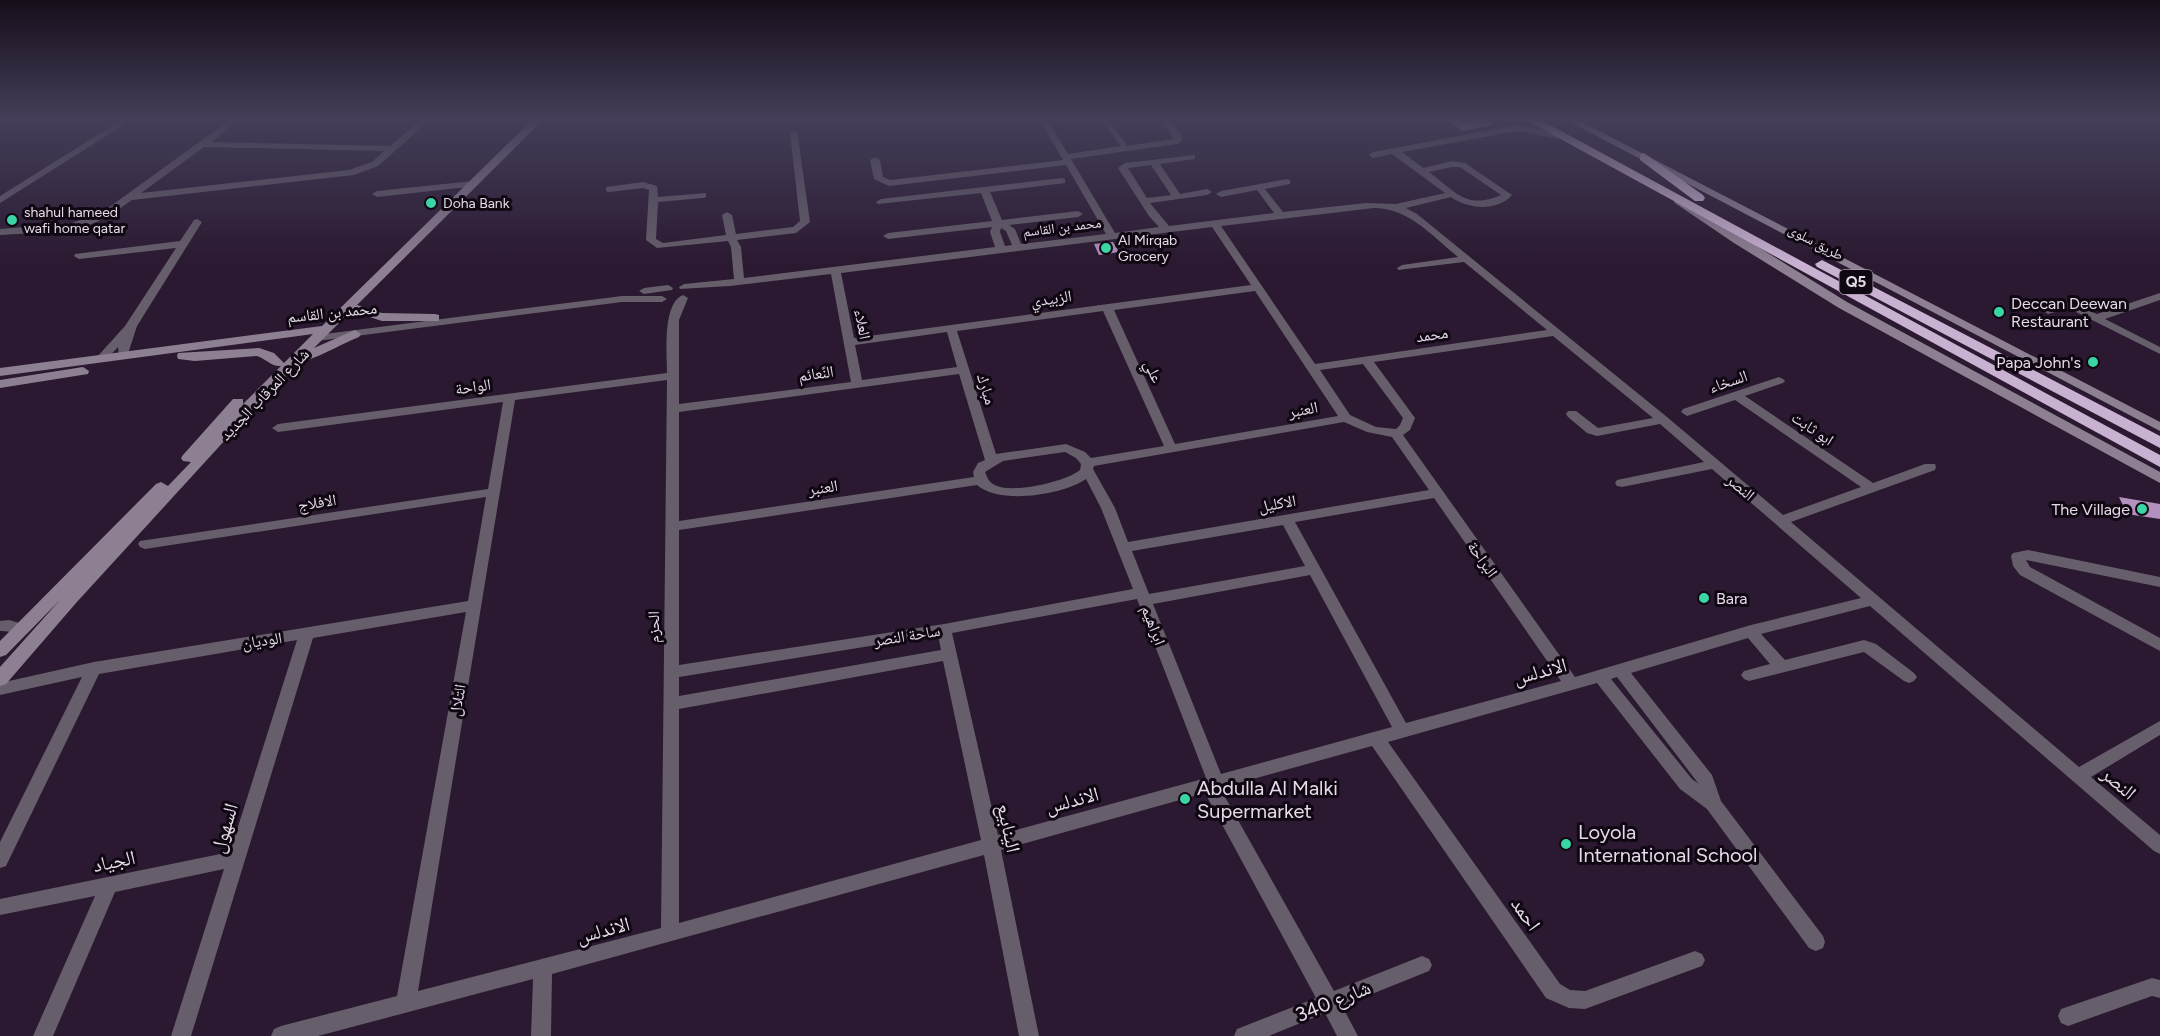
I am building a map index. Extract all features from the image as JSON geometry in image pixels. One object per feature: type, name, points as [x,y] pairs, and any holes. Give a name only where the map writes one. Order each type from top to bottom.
[{"type":"highway","name":"طريق سلوى","points":[[1619,167],[2160,462]]},
{"type":"highway","name":"طريق سلوى","points":[[1642,167],[2160,443]]},
{"type":"highway","points":[[1658,167],[1699,198]]},
{"type":"street","points":[[0,200],[52,167]]},
{"type":"street","points":[[0,232],[72,226],[88,222],[107,213],[170,167]]},
{"type":"street","points":[[129,197],[351,173],[366,167]]},
{"type":"street","name":"شارع المرقاب الجديد","points":[[0,680],[8,664],[279,369],[313,335],[350,306],[490,167]]},
{"type":"street","points":[[609,189],[648,185],[654,188],[651,240],[654,244],[668,246],[732,239],[789,231],[802,226],[805,222],[798,167]]},
{"type":"street","points":[[877,167],[881,181],[894,183],[1007,167]]},
{"type":"street","points":[[1072,167],[1112,236]]},
{"type":"street","points":[[1124,167],[1163,230]]},
{"type":"street","points":[[1158,167],[1177,197]]},
{"type":"street","points":[[1417,167],[1465,203],[1474,205],[1504,198],[1507,195],[1466,167]]},
{"type":"street","points":[[1422,171],[1438,167]]},
{"type":"street","name":"طريق سلوى","points":[[1663,167],[2160,427]]},
{"type":"street","points":[[881,202],[1062,181]]},
{"type":"street","points":[[1221,194],[1287,182]]},
{"type":"street","points":[[377,194],[473,184]]},
{"type":"street","points":[[1259,187],[1281,216]]},
{"type":"street","points":[[985,191],[998,223],[1010,229],[1018,248]]},
{"type":"street","points":[[1145,201],[1207,192]]},
{"type":"street","name":"طريق سلوى","points":[[1667,193],[1827,296],[2160,478]]},
{"type":"street","points":[[1397,207],[1453,194]]},
{"type":"street","points":[[653,200],[703,195]]},
{"type":"street","name":"محمد بن القاسم","points":[[0,372],[123,355],[313,335],[355,334],[622,299],[675,301],[685,294],[733,283],[1376,204],[1397,207]]},
{"type":"street","name":"النصر","points":[[1397,207],[1414,216],[1664,420],[2160,846]]},
{"type":"street","points":[[888,236],[1078,214]]},
{"type":"street","points":[[727,215],[732,239],[729,248],[733,283]]},
{"type":"street","points":[[101,358],[108,353],[119,335],[131,326],[197,222]]},
{"type":"street","points":[[998,223],[994,230],[1001,250]]},
{"type":"street","points":[[1215,224],[1346,418],[1364,428],[1395,434],[1408,424],[1409,418],[1366,360]]},
{"type":"street","points":[[79,256],[183,244]]},
{"type":"street","points":[[1402,268],[1465,259]]},
{"type":"street","name":"العلاء","points":[[835,270],[857,384]]},
{"type":"street","name":"الزبيدي","points":[[849,342],[1258,287]]},
{"type":"street","points":[[662,299],[660,294],[668,288]]},
{"type":"street","name":"محمد بن القاسم","points":[[0,384],[555,300],[668,288],[685,294]]},
{"type":"street","name":"الحزم","points":[[670,934],[673,320],[685,294]]},
{"type":"street","points":[[2097,318],[2160,296]]},
{"type":"street","name":"الحزم","points":[[662,299],[673,320]]},
{"type":"street","points":[[350,306],[362,314],[377,318],[435,318]]},
{"type":"street","points":[[2048,311],[2062,306],[2071,306],[2160,351]]},
{"type":"street","name":"علي","points":[[1107,308],[1171,448]]},
{"type":"street","points":[[123,355],[122,349],[131,332],[131,326]]},
{"type":"street","name":"مبارك","points":[[951,328],[991,460]]},
{"type":"street","name":"محمد","points":[[1312,368],[1557,332]]},
{"type":"street","points":[[183,356],[199,358],[258,351],[270,354],[279,369],[355,334]]},
{"type":"street","name":"شارع المرقاب الجديد","points":[[0,651],[173,474],[238,402],[279,369]]},
{"type":"street","name":"النًعائم","points":[[672,409],[963,370]]},
{"type":"street","name":"الواحة","points":[[278,428],[672,376]]},
{"type":"street","name":"السخاء","points":[[1687,412],[1779,381]]},
{"type":"street","name":"ابو ثابت","points":[[1737,396],[1871,488]]},
{"type":"street","name":"التلال","points":[[406,1003],[510,398]]},
{"type":"street","points":[[1572,414],[1591,430],[1597,432],[1664,420]]},
{"type":"street","name":"العنبر","points":[[671,527],[980,480],[991,490],[1011,493],[1070,482],[1081,478],[1088,466],[1171,448],[1346,418]]},
{"type":"street","name":"البراحة","points":[[1395,434],[1572,684]]},
{"type":"street","points":[[980,480],[983,466],[991,460],[1066,448],[1077,451],[1085,457],[1088,466]]},
{"type":"street","points":[[1622,483],[1715,464]]},
{"type":"street","name":"ابراهيم","points":[[1088,466],[1108,508],[1143,596],[1213,783],[1348,1036]]},
{"type":"street","points":[[1781,520],[1930,467]]},
{"type":"street","name":"الافلاج","points":[[145,544],[494,492]]},
{"type":"street","name":"الاكليل","points":[[1124,548],[1437,493]]},
{"type":"street","points":[[1286,518],[1402,731]]},
{"type":"street","points":[[2160,582],[2028,555],[2018,555],[2020,566],[2025,571],[2160,645]]},
{"type":"street","name":"ساحة النصر","points":[[671,672],[1314,569]]},
{"type":"street","name":"الاندلس","points":[[281,1036],[670,934],[1572,684],[1751,631],[1872,600]]},
{"type":"street","name":"الوديان","points":[[0,689],[51,675],[474,605]]},
{"type":"street","points":[[0,626],[9,625],[22,628],[8,664]]},
{"type":"street","name":"الينابيع","points":[[944,629],[991,844],[1029,1036]]},
{"type":"street","points":[[1751,631],[1767,652],[1782,666]]},
{"type":"street","name":"السهول","points":[[181,1036],[308,633]]},
{"type":"street","points":[[1749,675],[1864,646],[1871,648],[1909,677]]},
{"type":"street","name":"ساحة النصر","points":[[671,704],[949,654]]},
{"type":"street","name":"الوديان","points":[[8,664],[29,674],[51,675]]},
{"type":"street","points":[[0,860],[94,668]]},
{"type":"street","points":[[1620,670],[1706,780],[1713,804]]},
{"type":"street","points":[[1600,676],[1686,784],[1713,804],[1816,942]]},
{"type":"street","name":"النصر","points":[[2078,776],[2160,727]]},
{"type":"street","points":[[1646,734],[1666,729]]},
{"type":"street","name":"احمد","points":[[1376,738],[1553,991],[1569,999],[1585,1000],[1695,960]]},
{"type":"street","name":"الجياد","points":[[0,907],[236,859]]},
{"type":"street","points":[[43,1036],[109,885]]},
{"type":"street","name":"شارع 340","points":[[1244,1036],[1422,965]]},
{"type":"street","points":[[541,1036],[543,967]]},
{"type":"street","points":[[2068,1016],[2152,987],[2160,989]]},
{"type":"building","name":"Al Mirqab Grocery","points":[[1113,242],[1119,252],[1099,255],[1094,244]]},
{"type":"building","name":"The Village","points":[[2119,497],[2160,504],[2160,519],[2127,514]]},
{"type":"place","name":"Doha Bank","points":[[431,203]]},
{"type":"place","name":"shahul hameed wafi home qatar","points":[[12,220]]},
{"type":"place","name":"Al Mirqab Grocery","points":[[1106,248]]},
{"type":"place","name":"Deccan Deewan Restaurant","points":[[1999,312]]},
{"type":"place","name":"Papa John's","points":[[2093,362]]},
{"type":"place","name":"The Village","points":[[2142,509]]},
{"type":"place","name":"Bara","points":[[1704,598]]},
{"type":"place","name":"Abdulla Al Malki Supermarket","points":[[1185,799]]},
{"type":"place","name":"Loyola International School","points":[[1566,844]]}]
